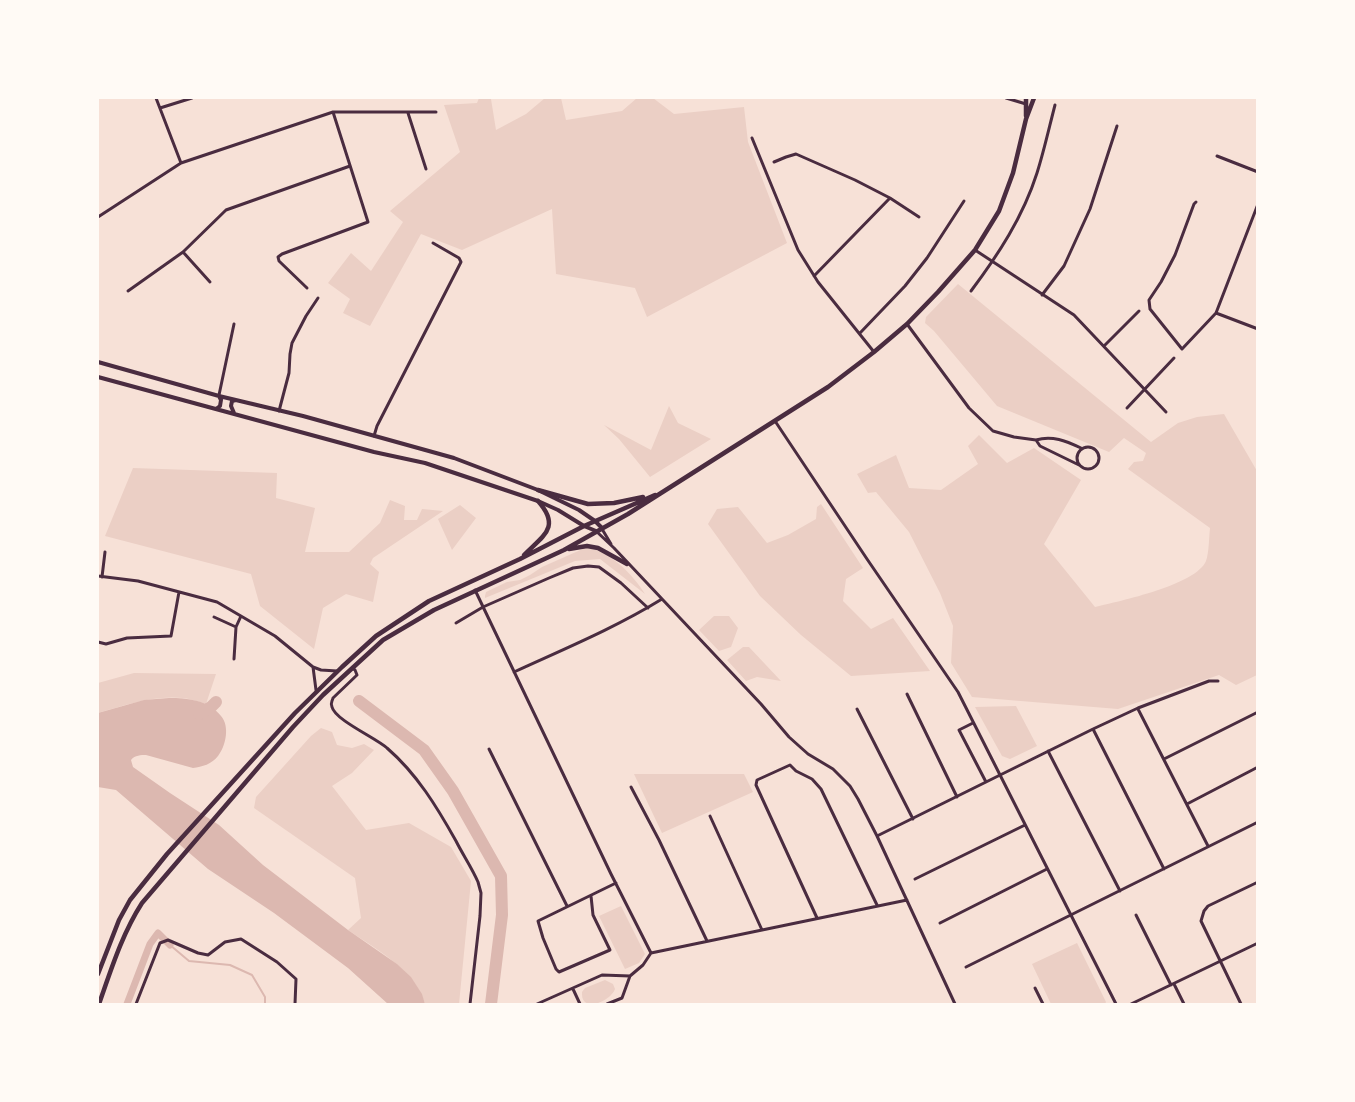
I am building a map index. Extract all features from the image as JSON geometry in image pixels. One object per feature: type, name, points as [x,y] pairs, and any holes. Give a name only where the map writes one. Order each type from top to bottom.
[{"type":"highway","points":[[1026,98],[1026,119]]},
{"type":"highway","points":[[99,1005],[118,950],[142,903],[293,727],[383,640],[434,610],[564,550],[628,514],[828,387],[907,324],[975,250],[999,211],[1013,173],[1026,119],[1034,98]]},
{"type":"highway","points":[[538,490],[588,504],[597,504],[631,500],[666,490]]},
{"type":"highway","points":[[98,974],[119,920],[130,900],[167,854],[295,713],[376,636],[420,607],[584,526],[666,490]]},
{"type":"highway","points":[[520,559],[546,533],[549,525],[549,516],[538,501]]},
{"type":"highway","points":[[564,550],[587,546],[598,548],[627,564]]},
{"type":"main road","points":[[98,362],[454,458],[538,490],[579,510],[602,528]]},
{"type":"main road","points":[[98,377],[374,452],[425,463],[538,501],[596,531]]},
{"type":"main road","points":[[216,409],[220,406],[219,396]]},
{"type":"main road","points":[[234,414],[231,406],[236,400]]},
{"type":"street","points":[[156,98],[181,163]]},
{"type":"street","points":[[160,108],[192,98]]},
{"type":"street","points":[[1006,98],[1026,104]]},
{"type":"street","points":[[971,291],[1015,225],[1037,173],[1055,105]]},
{"type":"street","points":[[307,288],[279,261],[278,257],[368,222],[333,112]]},
{"type":"street","points":[[98,217],[181,163],[333,112],[436,112]]},
{"type":"street","points":[[408,113],[426,169]]},
{"type":"street","points":[[1042,295],[1064,266],[1090,209],[1117,126]]},
{"type":"street","points":[[752,138],[795,245],[814,276],[874,352]]},
{"type":"street","points":[[774,162],[795,154],[855,180],[890,198],[919,217]]},
{"type":"street","points":[[1216,156],[1257,172]]},
{"type":"street","points":[[128,291],[183,252],[226,210],[350,166]]},
{"type":"street","points":[[814,276],[890,198]]},
{"type":"street","points":[[860,333],[905,286],[927,258],[964,201]]},
{"type":"street","points":[[1196,202],[1175,255],[1149,300],[1150,309],[1182,349],[1216,313],[1257,204]]},
{"type":"street","points":[[374,436],[377,426],[462,262],[433,243]]},
{"type":"street","points":[[975,250],[1074,315],[1166,412]]},
{"type":"street","points":[[183,252],[210,282]]},
{"type":"street","points":[[279,411],[289,373],[292,344],[318,298]]},
{"type":"street","points":[[1104,346],[1139,311]]},
{"type":"street","points":[[1216,313],[1257,328]]},
{"type":"street","points":[[219,396],[234,324]]},
{"type":"street","points":[[907,324],[969,408],[993,430],[1014,437],[1036,440],[1062,439],[1081,448]]},
{"type":"street","points":[[1127,408],[1174,358]]},
{"type":"street","points":[[775,421],[958,692],[1116,1005]]},
{"type":"street","points":[[1036,440],[1040,446],[1084,469],[1092,468],[1099,460],[1095,449],[1088,446],[1081,448],[1076,458],[1079,465]]},
{"type":"street","points":[[602,528],[614,548]]},
{"type":"street","points":[[596,531],[761,704],[789,737],[808,754],[833,769],[850,786],[877,836],[955,1005]]},
{"type":"street","points":[[105,552],[100,577],[138,581],[217,602],[275,636],[313,667],[337,672]]},
{"type":"street","points":[[456,623],[483,607],[573,568],[588,566],[599,567],[621,583],[648,608]]},
{"type":"street","points":[[475,590],[651,953]]},
{"type":"street","points":[[98,642],[106,644],[127,638],[171,636],[179,592]]},
{"type":"street","points":[[514,672],[648,608],[662,599]]},
{"type":"street","points":[[234,659],[236,627],[241,616]]},
{"type":"street","points":[[214,617],[236,627]]},
{"type":"street","points":[[313,667],[316,692]]},
{"type":"street","points":[[352,668],[357,675],[333,698],[331,702],[334,712],[384,746],[402,762],[440,811],[478,882],[481,893],[480,916],[470,1005]]},
{"type":"street","points":[[877,836],[1138,708],[1209,681],[1218,681]]},
{"type":"street","points":[[907,694],[957,797]]},
{"type":"street","points":[[1138,708],[1208,846]]},
{"type":"street","points":[[857,709],[913,819]]},
{"type":"street","points":[[1164,759],[1257,712]]},
{"type":"street","points":[[973,723],[959,730],[986,782]]},
{"type":"street","points":[[1093,729],[1164,869]]},
{"type":"street","points":[[489,749],[567,907]]},
{"type":"street","points":[[1048,751],[1120,891]]},
{"type":"street","points":[[817,918],[756,784],[757,780],[790,765],[796,771],[812,779],[821,789],[877,905]]},
{"type":"street","points":[[1187,804],[1257,768]]},
{"type":"street","points":[[631,788],[659,840],[707,941]]},
{"type":"street","points":[[710,816],[762,930]]},
{"type":"street","points":[[966,967],[1257,822]]},
{"type":"street","points":[[915,879],[1025,825]]},
{"type":"street","points":[[940,922],[1047,869]]},
{"type":"street","points":[[1240,1005],[1202,921],[1204,911],[1208,906],[1257,882]]},
{"type":"street","points":[[591,896],[593,915],[610,950],[559,972],[543,938],[538,921],[616,883]]},
{"type":"street","points":[[607,1005],[622,998],[630,975],[643,965],[651,953],[907,900]]},
{"type":"street","points":[[1136,915],[1184,1005]]},
{"type":"street","points":[[136,1005],[158,947],[163,942],[168,940],[208,955],[225,942],[241,939],[277,962],[296,979],[295,1005]]},
{"type":"street","points":[[1131,1005],[1257,943]]},
{"type":"street","points":[[537,1005],[602,975],[630,975]]},
{"type":"street","points":[[1035,988],[1043,1005]]},
{"type":"street","points":[[573,989],[580,1005]]},
{"type":"shaded area","points":[[479,98],[491,99],[496,130],[526,114],[545,98],[561,98],[566,120],[622,111],[637,98],[653,98],[674,114],[744,107],[748,142],[787,243],[647,317],[635,288],[556,274],[552,209],[462,250],[421,234],[370,326],[343,313],[350,299],[328,283],[351,253],[371,271],[403,222],[390,211],[460,152],[444,105],[477,103]]},
{"type":"shaded area","points":[[958,284],[1151,442],[1178,423],[1197,417],[1224,414],[1257,471],[1257,675],[1236,685],[1219,675],[1118,709],[972,697],[951,663],[953,626],[940,593],[909,532],[876,492],[868,493],[857,474],[896,455],[909,488],[941,490],[978,464],[968,446],[979,435],[1007,463],[1034,448],[1081,480],[1044,544],[1095,607],[1173,585],[1199,570],[1207,558],[1210,528],[1128,469],[1134,462],[1143,461],[1146,453],[1124,438],[1109,452],[997,406],[925,323],[926,317]]},
{"type":"shaded area","points":[[669,406],[678,423],[711,439],[650,477],[619,439],[604,425],[651,450]]},
{"type":"shaded area","points":[[133,468],[277,473],[276,498],[315,508],[305,552],[349,552],[380,523],[390,500],[405,506],[404,520],[417,520],[422,509],[443,511],[373,558],[370,564],[379,572],[373,602],[346,594],[323,608],[314,649],[260,606],[251,574],[105,536]]},
{"type":"shaded area","points":[[821,504],[863,568],[846,579],[843,601],[871,629],[893,618],[930,671],[851,676],[801,635],[760,596],[708,524],[717,509],[738,507],[767,543],[788,535],[816,519],[817,507]]},
{"type":"shaded area","points":[[460,505],[476,518],[452,550],[438,519]]},
{"type":"shaded area","points":[[585,548],[603,553],[620,564],[645,594],[600,559],[575,561],[485,598],[486,592],[507,582],[520,580],[542,567]]},
{"type":"shaded area","points":[[714,616],[729,616],[738,628],[731,647],[719,651],[699,630]]},
{"type":"shaded area","points":[[743,647],[749,647],[781,681],[757,677],[746,681],[727,660]]},
{"type":"shaded area","points":[[134,673],[216,674],[206,704],[172,697],[140,701],[98,713],[98,683]]},
{"type":"shaded area","points":[[169,698],[204,703],[221,716],[226,730],[221,752],[210,763],[196,768],[146,755],[133,758],[131,760],[133,767],[219,825],[263,865],[397,964],[411,977],[422,994],[425,1004],[388,1004],[348,968],[274,913],[208,869],[116,790],[98,787],[98,713],[144,700]]},
{"type":"shaded area","points":[[1016,706],[1037,746],[1010,759],[1002,756],[975,707]]},
{"type":"shaded area","points":[[321,728],[332,732],[337,745],[352,748],[364,744],[374,750],[352,773],[332,786],[366,830],[409,823],[451,847],[471,881],[459,1004],[425,1004],[420,992],[403,970],[348,930],[361,918],[355,878],[254,808],[256,797]]},
{"type":"shaded area","points":[[634,774],[744,774],[753,792],[662,833]]},
{"type":"shaded area","points":[[621,906],[645,954],[639,963],[625,969],[599,916]]},
{"type":"shaded area","points":[[1077,943],[1105,1004],[1051,1004],[1032,964]]},
{"type":"shaded area","points":[[605,980],[613,984],[615,989],[610,996],[602,1002],[588,1004],[585,1002],[582,992],[585,988]]},
{"type":"waterway","points":[[359,701],[424,750],[453,791],[501,876],[502,915],[491,1004]]},
{"type":"waterway","points":[[199,714],[216,702]]},
{"type":"waterway","points":[[127,1004],[150,944],[158,933],[170,945]]},
{"type":"waterway","points":[[170,945],[189,961],[230,965],[252,975],[265,997],[265,1004]]}]
